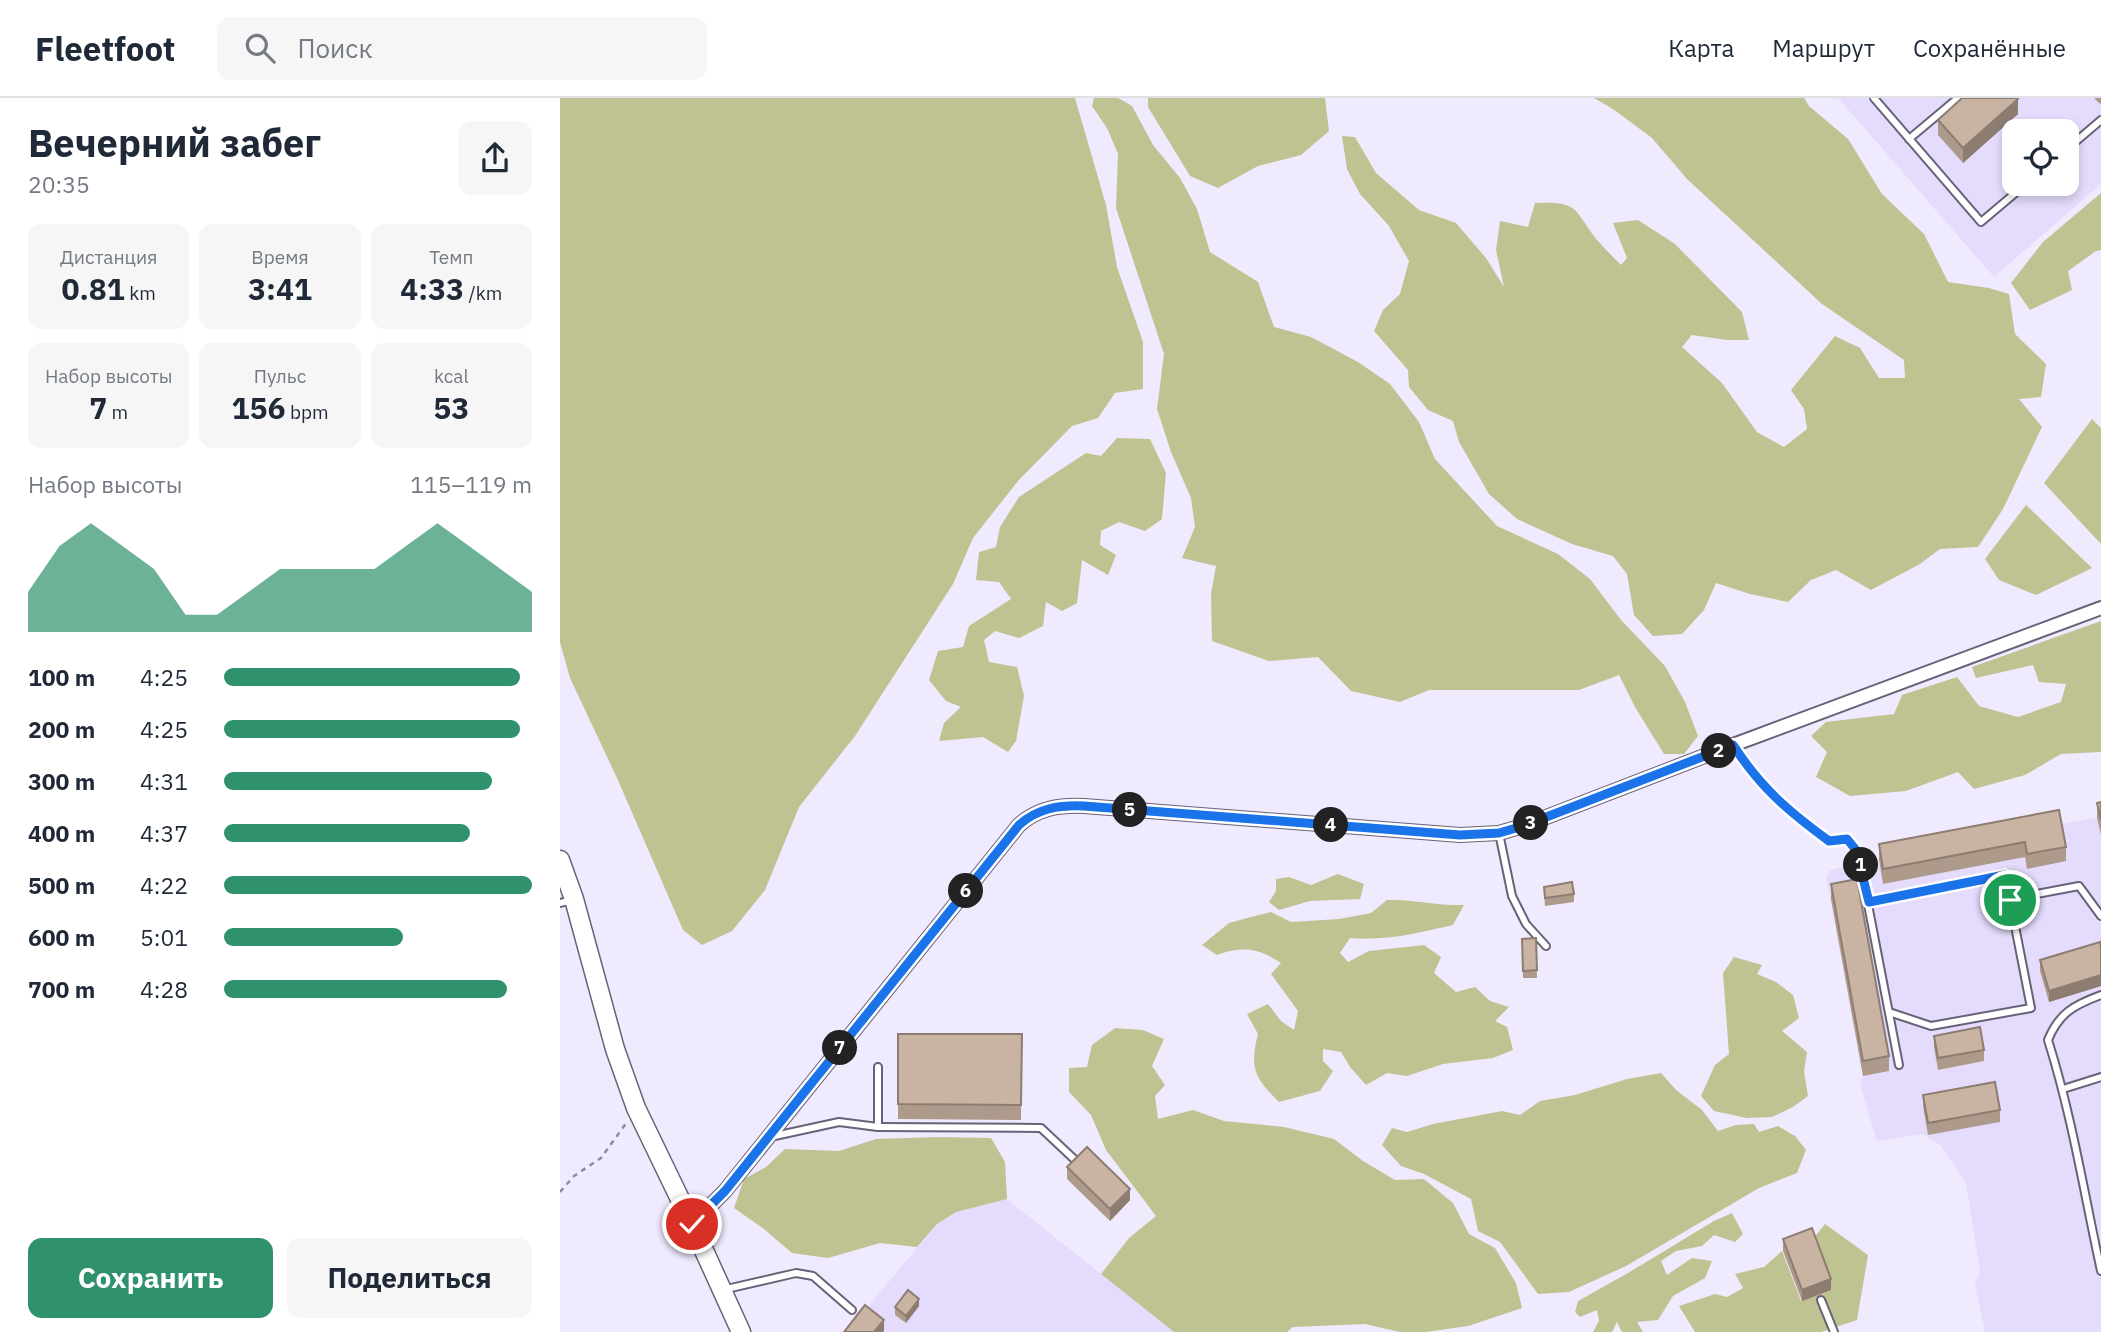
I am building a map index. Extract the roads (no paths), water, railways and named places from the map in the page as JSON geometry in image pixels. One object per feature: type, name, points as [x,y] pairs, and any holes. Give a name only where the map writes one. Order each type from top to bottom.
[{"type":"street","points":[[692,1224],[725,1191],[1019,825],[1041,810],[1084,806],[1460,835],[1499,833],[2101,608]]},
{"type":"street","points":[[560,860],[567,901],[636,1108],[741,1332]]},
{"type":"lane","points":[[1874,98],[1981,222],[2012,196]]},
{"type":"lane","points":[[1909,139],[1958,98]]},
{"type":"lane","points":[[2079,139],[2101,120]]},
{"type":"lane","points":[[1733,745],[1749,770],[1771,795],[1829,841],[1847,839],[1856,850],[1869,902],[1899,1065]]},
{"type":"lane","points":[[1499,833],[1512,896],[1526,924],[1546,946]]},
{"type":"lane","points":[[1869,902],[2005,875],[2031,1008],[1931,1026],[1889,1012]]},
{"type":"lane","points":[[2010,900],[2079,886],[2101,916]]},
{"type":"lane","points":[[2101,995],[2076,1005],[2055,1023],[2048,1040],[2063,1089],[2101,1271]]},
{"type":"lane","points":[[878,1067],[878,1127]]},
{"type":"lane","points":[[2063,1089],[2101,1077]]},
{"type":"lane","points":[[768,1138],[839,1122],[878,1127],[1041,1128],[1074,1159]]},
{"type":"lane","points":[[722,1290],[806,1273],[852,1310]]},
{"type":"lane","points":[[1821,1300],[1834,1332]]}]
